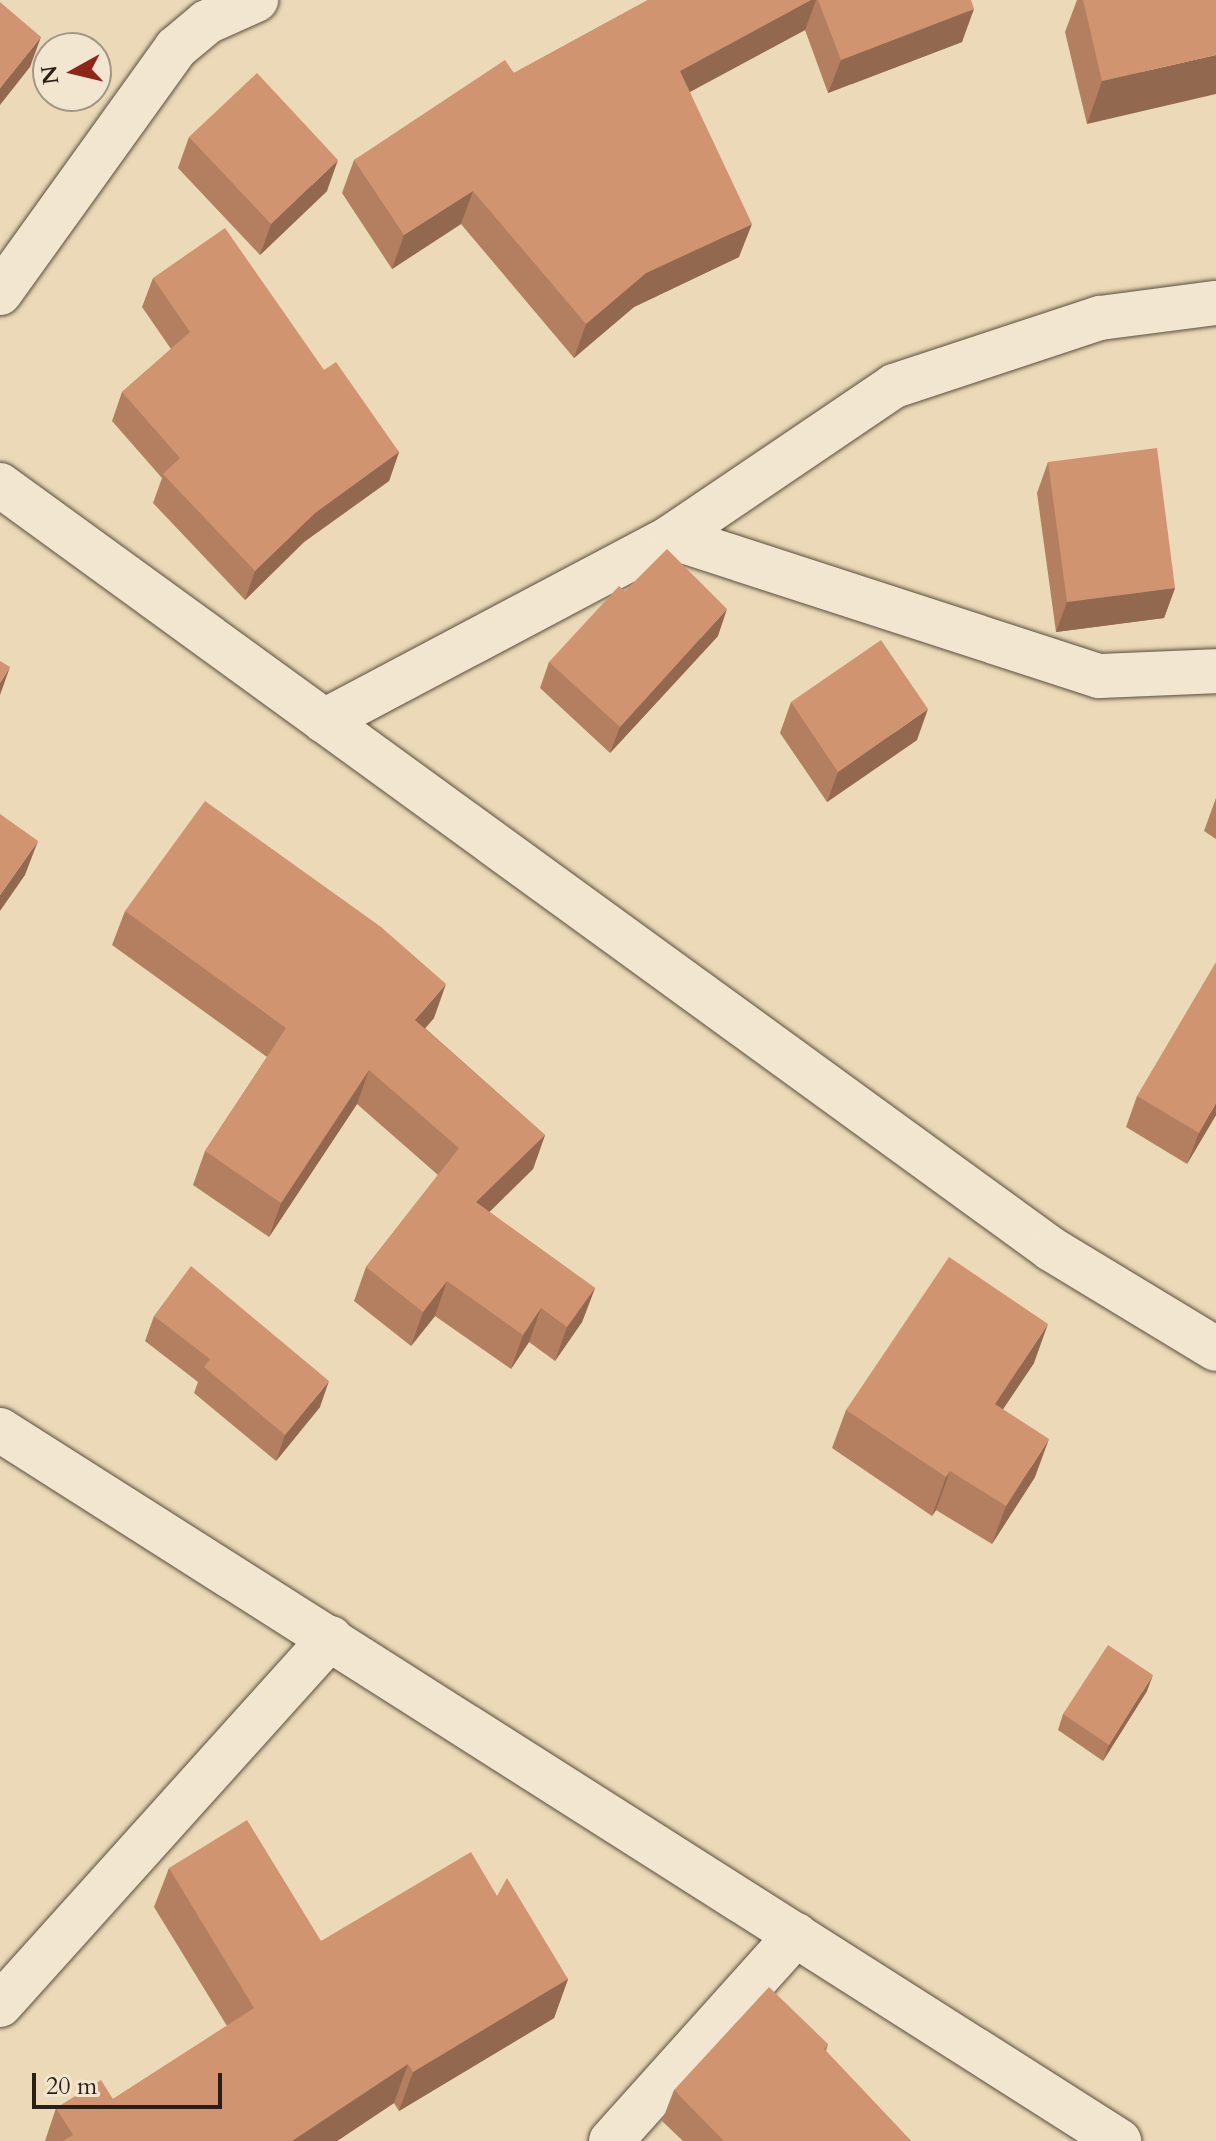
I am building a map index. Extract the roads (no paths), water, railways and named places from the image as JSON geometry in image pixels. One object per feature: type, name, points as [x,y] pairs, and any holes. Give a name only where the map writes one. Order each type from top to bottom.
[{"type":"street","points":[[0,293],[202,11],[256,0]]},
{"type":"street","points":[[324,721],[671,537],[894,386],[1100,318],[1216,303]]},
{"type":"street","points":[[0,485],[1051,1249],[1216,1349]]},
{"type":"street","points":[[671,537],[1099,676],[1216,671]]},
{"type":"street","points":[[0,1430],[1119,2141]]},
{"type":"street","points":[[0,2005],[331,1638]]},
{"type":"street","points":[[611,2141],[796,1935]]}]
